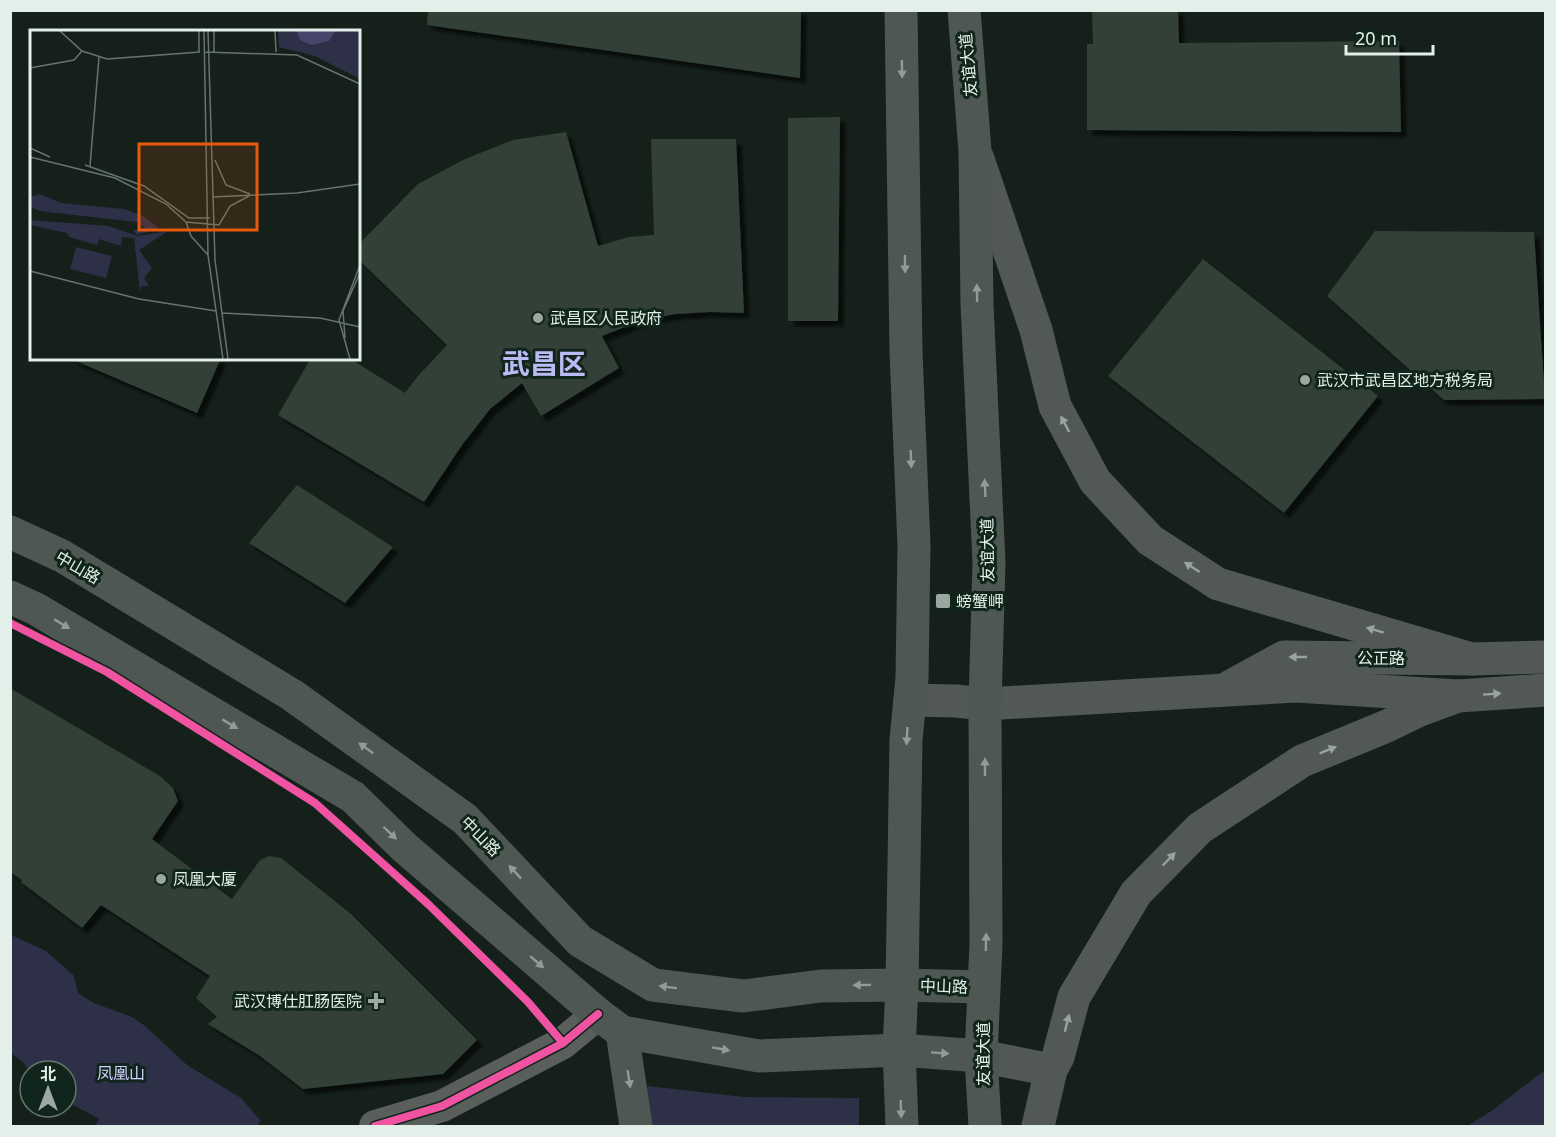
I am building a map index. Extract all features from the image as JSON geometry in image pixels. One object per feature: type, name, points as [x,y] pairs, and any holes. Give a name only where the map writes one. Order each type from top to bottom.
[{"type":"main road","points":[[901,10],[906,352],[914,546],[910,700],[906,740],[899,1050],[902,1126]]},
{"type":"main road","name":"友谊大道","points":[[964,10],[975,151],[977,304],[989,563],[985,704],[986,944],[981,1056],[985,1126]]},
{"type":"main road","points":[[975,151],[1036,330],[1055,406],[1095,481],[1150,540],[1218,584],[1472,659]]},
{"type":"main road","name":"中山路","points":[[10,532],[62,556],[292,695],[319,714],[465,819],[580,941],[653,985],[743,996],[821,986],[983,987]]},
{"type":"main road","points":[[10,597],[36,609],[353,797],[404,848],[610,1023],[759,1056],[899,1050],[981,1056],[1051,1070]]},
{"type":"main road","name":"公正路","points":[[1224,690],[1284,657],[1472,659],[1545,657]]},
{"type":"main road","name":"公正路","points":[[910,700],[985,704],[1296,686],[1458,696],[1545,690]]},
{"type":"main road","points":[[1038,1126],[1051,1070],[1058,1057],[1074,997],[1136,893],[1200,828],[1302,761],[1458,696]]},
{"type":"main road","points":[[610,1023],[636,1126]]},
{"type":"street","points":[[375,1126],[442,1106],[563,1043],[610,1023]]},
{"type":"green space","name":"凤凰山","points":[[11,935],[46,951],[74,976],[78,993],[94,1003],[132,1017],[145,1026],[187,1065],[241,1098],[260,1120],[258,1126],[95,1126],[99,1119],[78,1108],[78,1059],[19,1059],[11,1053]]},
{"type":"green space","points":[[1545,1070],[1545,1126],[1467,1126],[1493,1110]]},
{"type":"green space","points":[[648,1086],[744,1097],[859,1098],[859,1126],[649,1126],[641,1114]]},
{"type":"building","points":[[428,10],[801,10],[800,78],[427,25]]},
{"type":"building","points":[[1092,10],[1178,10],[1179,43],[1399,41],[1401,132],[1087,130],[1087,44],[1093,44]]},
{"type":"building","points":[[840,117],[838,321],[788,321],[788,118]]},
{"type":"building","name":"武昌区人民政府","points":[[566,132],[598,246],[629,237],[654,235],[651,139],[736,139],[744,313],[675,314],[640,321],[602,336],[619,368],[541,416],[522,383],[490,409],[462,445],[424,502],[278,415],[310,360],[352,360],[405,393],[447,345],[360,261],[360,243],[418,184],[465,159],[513,140]]},
{"type":"building","points":[[1375,231],[1534,232],[1545,399],[1444,400],[1327,296]]},
{"type":"building","name":"武汉市武昌区地方税务局","points":[[1203,259],[1378,396],[1284,513],[1108,376]]},
{"type":"building","points":[[74,360],[220,360],[197,413]]},
{"type":"building","points":[[297,485],[393,547],[345,603],[249,543]]},
{"type":"building","name":"凤凰大厦","points":[[10,688],[160,776],[173,788],[178,801],[152,839],[232,899],[260,860],[269,856],[281,858],[351,914],[477,1040],[443,1074],[303,1089],[260,1056],[208,1024],[217,1017],[196,998],[210,976],[101,905],[82,928],[10,872]]},
{"type":"cycle path","points":[[10,623],[107,672],[315,803],[428,904],[528,1002],[563,1043]]},
{"type":"cycle path","points":[[375,1126],[442,1106],[563,1043],[598,1014]]},
{"type":"place","name":"武昌区人民政府","points":[[538,318]]},
{"type":"place","name":"武汉市武昌区地方税务局","points":[[1305,380]]},
{"type":"place","name":"螃蟹岬","points":[[943,601]]},
{"type":"place","name":"凤凰大厦","points":[[161,879]]},
{"type":"place","name":"武汉博仕肛肠医院","points":[[376,1001]]},
{"type":"district","name":"武昌区","points":[[544,363]]}]
